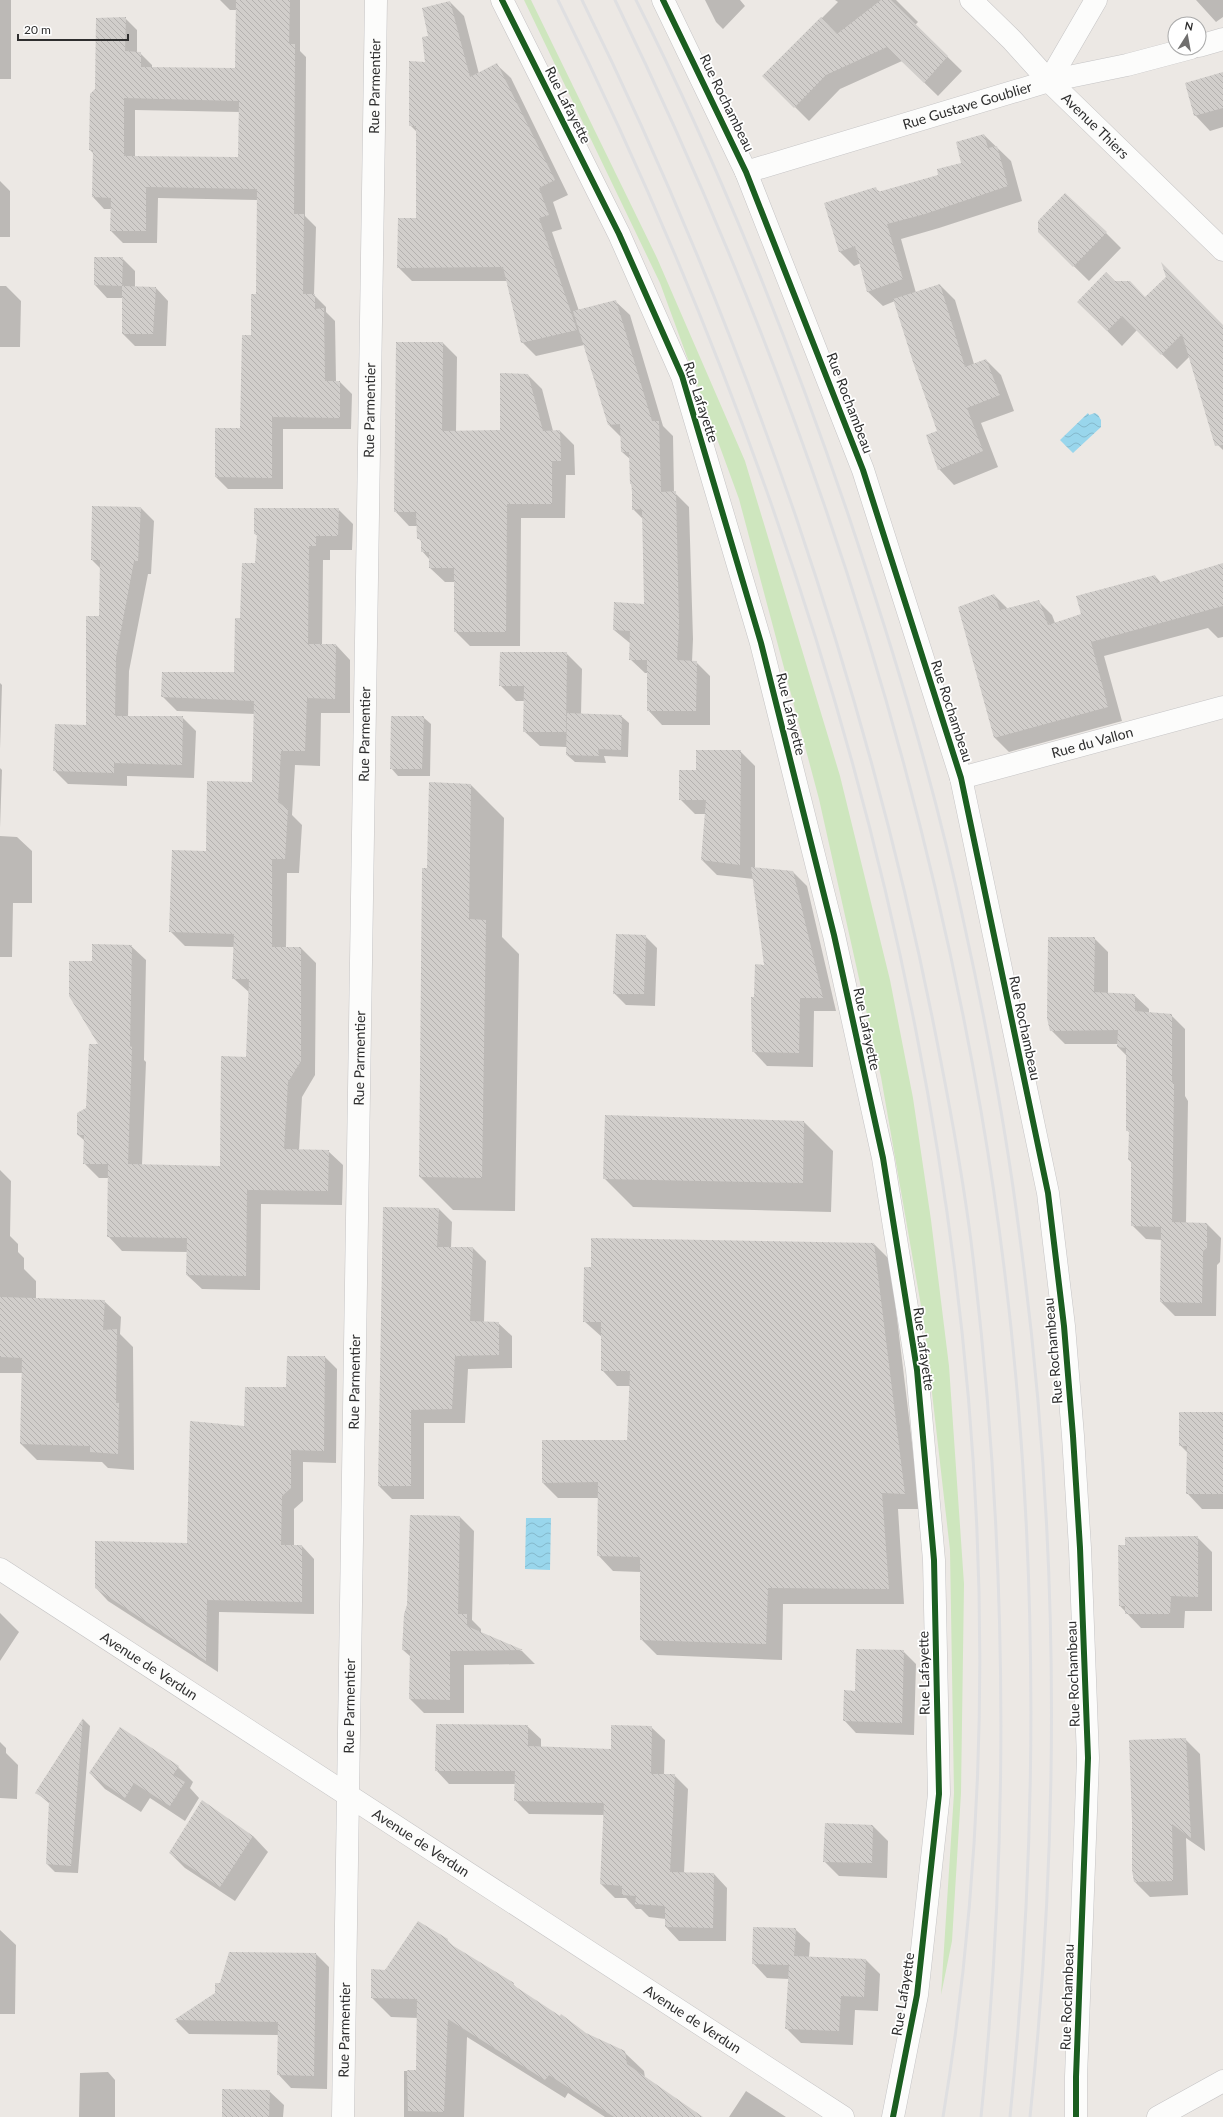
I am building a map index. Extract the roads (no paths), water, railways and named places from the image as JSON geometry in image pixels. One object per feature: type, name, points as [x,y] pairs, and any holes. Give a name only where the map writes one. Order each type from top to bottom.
[{"type":"street","name":"Rue Parmentier","points":[[343,2117],[376,0]]},
{"type":"street","name":"Rue Lafayette","points":[[502,0],[619,234],[682,376],[761,643],[834,935],[884,1158],[917,1370],[934,1560],[939,1794],[917,1995],[893,2117]]},
{"type":"street","name":"Rue Rochambeau","points":[[663,0],[746,172],[863,470],[961,778],[1048,1192],[1064,1326],[1080,1548],[1088,1758],[1076,2077],[1076,2117]]},
{"type":"street","name":"Avenue Thiers","points":[[971,0],[1012,40],[1049,81],[1223,250]]},
{"type":"street","points":[[1049,81],[1096,0]]},
{"type":"street","points":[[1207,44],[1223,39]]},
{"type":"street","name":"Rue Gustave Goublier","points":[[746,172],[1049,81],[1127,65],[1167,54]]},
{"type":"street","name":"Rue du Vallon","points":[[961,778],[1223,707]]},
{"type":"street","name":"Avenue de Verdun","points":[[0,1569],[843,2117]]},
{"type":"street","points":[[1158,2117],[1223,2081]]},
{"type":"water","points":[[1088,413],[1089,415],[1095,413],[1098,415],[1101,420],[1101,427],[1073,453],[1060,440]]},
{"type":"water","points":[[526,1518],[551,1518],[550,1570],[525,1569]]},
{"type":"railway","points":[[558,0],[672,247],[771,502],[853,764],[916,1030],[958,1300],[978,1572],[974,1845],[943,2117]]},
{"type":"railway","points":[[582,0],[642,127],[697,255],[773,451],[818,583],[859,717],[895,852],[926,988],[949,1103],[968,1218],[983,1351],[992,1460],[998,1569],[1001,1679],[1001,1788],[991,2007],[981,2117]]},
{"type":"railway","points":[[615,0],[677,133],[735,268],[788,405],[837,543],[881,683],[920,824],[953,967],[981,1111],[1000,1236],[1014,1361],[1024,1487],[1030,1613],[1031,1740],[1028,1866],[1021,1992],[1010,2117]]},
{"type":"railway","points":[[636,0],[696,126],[752,255],[802,385],[849,517],[898,670],[941,824],[954,876],[988,1041],[1014,1193],[1032,1341],[1042,1452],[1048,1563],[1051,1674],[1051,1785],[1047,1896],[1040,2007],[1030,2117]]}]
